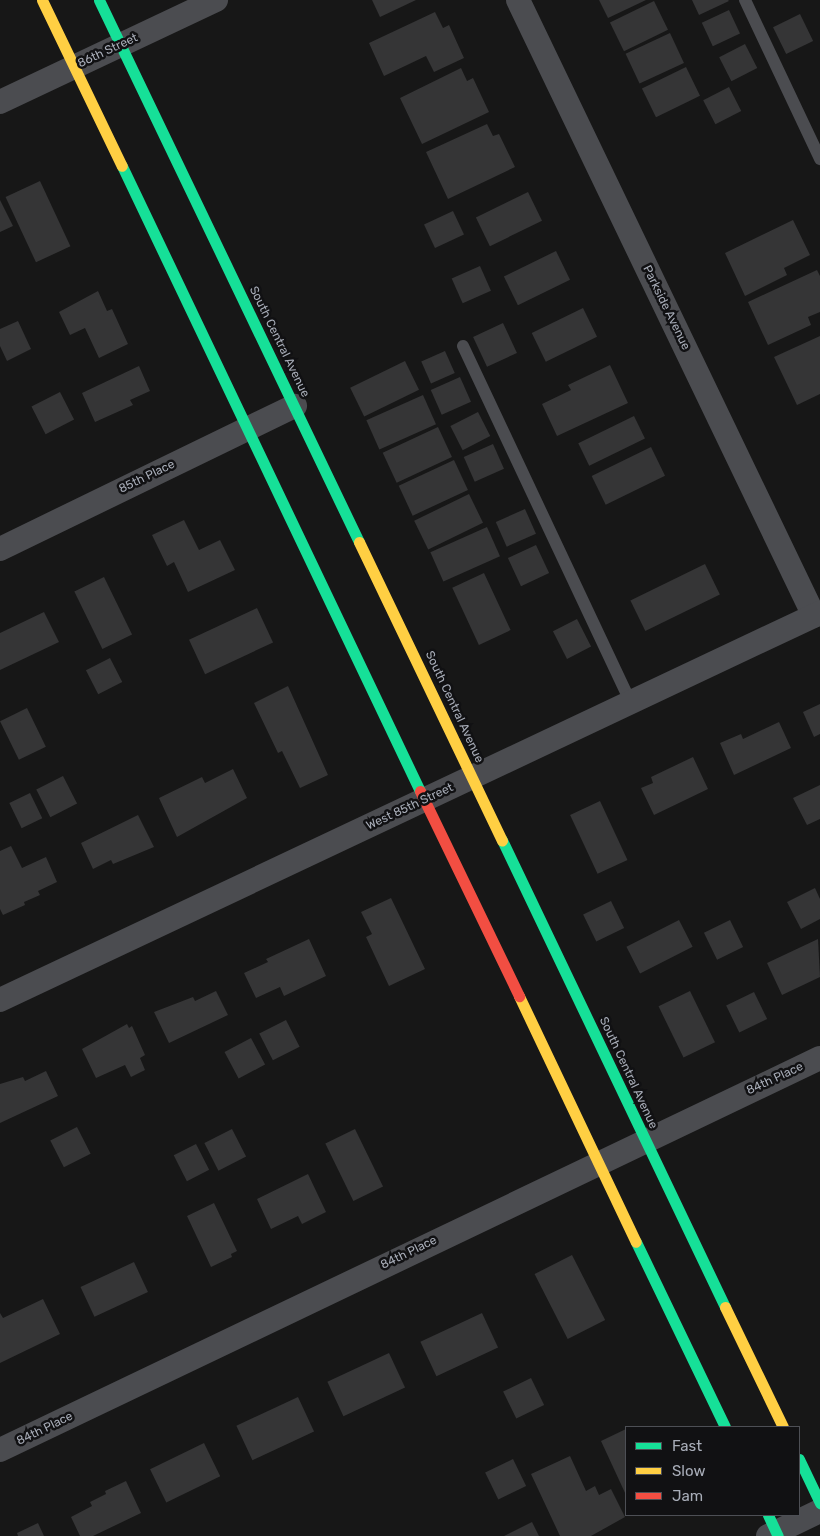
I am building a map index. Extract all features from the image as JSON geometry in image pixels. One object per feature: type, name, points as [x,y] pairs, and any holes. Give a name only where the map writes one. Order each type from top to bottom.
[{"type":"street","points":[[42,0],[72,68],[248,428],[597,1162],[726,1426]]},
{"type":"street","name":"South Central Avenue","points":[[99,0],[784,1426]]},
{"type":"street","name":"86th Street","points":[[0,102],[216,0]]},
{"type":"street","name":"Parkside Avenue","points":[[518,0],[817,614]]},
{"type":"street","name":"85th Place","points":[[0,549],[295,406]]},
{"type":"street","name":"West 85th Street","points":[[0,1000],[817,614]]},
{"type":"street","name":"84th Place","points":[[0,1450],[597,1162],[820,1058]]},
{"type":"street","points":[[800,1461],[820,1503]]},
{"type":"street","points":[[773,1530],[820,1511]]},
{"type":"lane","points":[[745,0],[820,159]]},
{"type":"lane","points":[[463,346],[630,703]]},
{"type":"building","points":[[372,0],[416,0],[380,17]]},
{"type":"building","points":[[599,0],[646,0],[608,18]]},
{"type":"building","points":[[692,0],[728,0],[729,1],[699,15]]},
{"type":"building","points":[[654,1],[668,30],[624,51],[610,22]]},
{"type":"building","points":[[729,10],[740,34],[713,46],[702,23]]},
{"type":"building","points":[[435,12],[443,28],[449,25],[464,58],[434,72],[426,56],[384,76],[369,43]]},
{"type":"building","points":[[800,14],[813,41],[786,54],[773,27]]},
{"type":"building","points":[[670,33],[684,63],[640,84],[626,54]]},
{"type":"building","points":[[745,44],[757,68],[731,81],[719,57]]},
{"type":"building","points":[[686,67],[700,96],[656,117],[642,88]]},
{"type":"building","points":[[461,68],[467,81],[473,78],[489,112],[422,144],[400,98]]},
{"type":"building","points":[[729,87],[741,111],[715,124],[703,100]]},
{"type":"building","points":[[487,124],[493,136],[499,134],[515,167],[448,199],[426,152]]},
{"type":"building","points":[[40,181],[70,246],[36,262],[6,197]]},
{"type":"building","points":[[528,192],[542,221],[490,246],[476,217]]},
{"type":"building","points":[[0,200],[13,226],[0,232]]},
{"type":"building","points":[[453,211],[464,235],[435,248],[424,225]]},
{"type":"building","points":[[793,220],[810,255],[784,268],[787,275],[745,296],[725,253]]},
{"type":"building","points":[[556,251],[570,280],[518,305],[504,276]]},
{"type":"building","points":[[480,266],[491,291],[463,303],[452,279]]},
{"type":"building","points":[[817,270],[820,276],[820,312],[808,317],[811,325],[768,345],[748,302]]},
{"type":"building","points":[[98,291],[107,311],[112,309],[128,344],[99,358],[85,328],[70,335],[59,312]]},
{"type":"building","points":[[583,308],[597,337],[546,362],[532,333]]},
{"type":"building","points":[[18,321],[31,349],[7,361],[0,346],[0,329]]},
{"type":"building","points":[[503,323],[517,353],[487,367],[473,337]]},
{"type":"building","points":[[820,336],[820,394],[797,405],[774,357]]},
{"type":"building","points":[[445,351],[455,373],[431,384],[421,362]]},
{"type":"building","points":[[405,361],[419,390],[364,417],[350,388]]},
{"type":"building","points":[[610,365],[628,403],[557,436],[542,404],[571,390],[568,385]]},
{"type":"building","points":[[139,366],[150,391],[130,400],[133,405],[95,422],[82,393]]},
{"type":"building","points":[[460,377],[471,402],[442,415],[431,390]]},
{"type":"building","points":[[60,392],[74,420],[46,434],[31,407]]},
{"type":"building","points":[[423,395],[436,424],[379,449],[366,420]]},
{"type":"building","points":[[478,412],[490,436],[463,450],[450,426]]},
{"type":"building","points":[[634,416],[645,438],[589,466],[578,443]]},
{"type":"building","points":[[438,427],[452,457],[397,483],[383,453]]},
{"type":"building","points":[[493,444],[504,469],[475,482],[464,457]]},
{"type":"building","points":[[651,447],[665,476],[606,505],[592,476]]},
{"type":"building","points":[[454,460],[468,490],[413,516],[399,486]]},
{"type":"building","points":[[469,494],[483,523],[428,550],[414,521]]},
{"type":"building","points":[[525,509],[536,534],[507,547],[496,522]]},
{"type":"building","points":[[184,520],[199,550],[220,540],[235,570],[188,592],[174,562],[167,566],[152,535]]},
{"type":"building","points":[[487,527],[500,556],[443,581],[430,552]]},
{"type":"building","points":[[536,545],[549,573],[521,586],[508,558]]},
{"type":"building","points":[[705,564],[720,595],[645,631],[630,600]]},
{"type":"building","points":[[484,573],[511,630],[479,645],[452,588]]},
{"type":"building","points":[[104,577],[132,635],[102,649],[74,591]]},
{"type":"building","points":[[257,608],[273,642],[205,674],[189,640]]},
{"type":"building","points":[[44,612],[59,642],[0,670],[0,633]]},
{"type":"building","points":[[577,619],[591,647],[567,659],[553,631]]},
{"type":"building","points":[[110,658],[122,682],[98,694],[86,670]]},
{"type":"building","points":[[288,686],[328,775],[300,788],[282,751],[278,753],[254,703]]},
{"type":"building","points":[[820,704],[820,734],[814,737],[803,712]]},
{"type":"building","points":[[27,708],[46,747],[19,760],[0,721]]},
{"type":"building","points":[[779,722],[791,748],[734,775],[720,743],[741,734],[743,739]]},
{"type":"building","points":[[693,757],[708,789],[654,815],[641,788],[653,783],[651,777]]},
{"type":"building","points":[[233,769],[247,798],[177,837],[159,798],[202,777],[205,783]]},
{"type":"building","points":[[63,776],[77,804],[50,817],[36,790]]},
{"type":"building","points":[[820,785],[820,819],[807,825],[793,798]]},
{"type":"building","points":[[30,793],[42,818],[22,828],[9,803]]},
{"type":"building","points":[[600,801],[627,860],[598,874],[570,815]]},
{"type":"building","points":[[138,815],[154,847],[113,864],[111,860],[93,869],[81,843]]},
{"type":"building","points":[[11,846],[22,868],[46,857],[57,882],[38,891],[40,895],[24,902],[25,905],[3,915],[0,909],[0,851]]},
{"type":"building","points":[[815,888],[820,899],[820,919],[801,929],[787,902]]},
{"type":"building","points":[[391,898],[425,969],[389,986],[366,937],[372,934],[361,912]]},
{"type":"building","points":[[611,901],[624,928],[596,942],[583,915]]},
{"type":"building","points":[[679,920],[693,947],[640,974],[626,947]]},
{"type":"building","points":[[730,920],[743,947],[717,960],[704,933]]},
{"type":"building","points":[[309,939],[326,976],[284,996],[280,987],[256,998],[244,973],[268,962],[266,959]]},
{"type":"building","points":[[818,939],[820,977],[782,995],[767,963]]},
{"type":"building","points":[[216,991],[228,1015],[169,1043],[154,1012],[193,997],[195,1001]]},
{"type":"building","points":[[690,991],[715,1042],[684,1058],[659,1006]]},
{"type":"building","points":[[754,992],[767,1019],[739,1033],[726,1006]]},
{"type":"building","points":[[286,1020],[300,1047],[273,1060],[259,1034]]},
{"type":"building","points":[[127,1024],[129,1028],[132,1026],[145,1055],[140,1058],[145,1070],[131,1077],[125,1065],[96,1078],[82,1049]]},
{"type":"building","points":[[251,1038],[265,1064],[239,1079],[225,1052]]},
{"type":"building","points":[[46,1071],[58,1096],[0,1123],[0,1084],[23,1077],[25,1081]]},
{"type":"building","points":[[77,1127],[91,1154],[64,1167],[50,1141]]},
{"type":"building","points":[[232,1129],[246,1157],[218,1171],[204,1143]]},
{"type":"building","points":[[355,1129],[383,1187],[353,1201],[325,1143]]},
{"type":"building","points":[[196,1144],[209,1170],[187,1181],[174,1155]]},
{"type":"building","points":[[308,1174],[326,1212],[302,1224],[298,1216],[271,1229],[257,1199]]},
{"type":"building","points":[[214,1203],[237,1251],[231,1254],[232,1257],[211,1267],[187,1216]]},
{"type":"building","points":[[572,1255],[605,1320],[568,1339],[535,1274]]},
{"type":"building","points":[[134,1262],[148,1292],[94,1317],[81,1287]]},
{"type":"building","points":[[43,1299],[60,1334],[0,1363],[0,1313],[3,1318]]},
{"type":"building","points":[[482,1313],[498,1347],[436,1376],[420,1342]]},
{"type":"building","points":[[389,1353],[405,1387],[343,1416],[327,1382]]},
{"type":"building","points":[[531,1378],[544,1405],[516,1419],[503,1392]]},
{"type":"building","points":[[298,1397],[314,1431],[252,1460],[236,1426]]},
{"type":"building","points":[[625,1429],[625,1493],[601,1441]]},
{"type":"building","points":[[204,1443],[220,1476],[166,1503],[150,1469]]},
{"type":"building","points":[[570,1456],[586,1491],[595,1486],[599,1495],[611,1489],[625,1517],[591,1536],[560,1536],[531,1474]]},
{"type":"building","points":[[513,1459],[526,1486],[498,1500],[485,1473]]},
{"type":"building","points":[[126,1481],[141,1513],[93,1536],[80,1536],[71,1517],[92,1506],[90,1502],[106,1494],[105,1491]]},
{"type":"building","points":[[532,1522],[539,1536],[504,1536]]},
{"type":"building","points":[[38,1523],[44,1536],[18,1536],[17,1533]]},
{"type":"traffic: fast","points":[[99,0],[359,542]]},
{"type":"traffic: fast","points":[[122,166],[420,791]]},
{"type":"traffic: fast","points":[[502,840],[725,1307]]},
{"type":"traffic: fast","points":[[636,1242],[725,1426]]},
{"type":"traffic: fast","points":[[800,1461],[820,1503]]},
{"type":"traffic: fast","points":[[768,1516],[778,1536]]},
{"type":"traffic: slow","points":[[42,0],[122,166]]},
{"type":"traffic: slow","points":[[359,542],[502,840]]},
{"type":"traffic: slow","points":[[519,996],[636,1242]]},
{"type":"traffic: slow","points":[[725,1307],[783,1426]]},
{"type":"traffic: jam","points":[[420,791],[519,996]]}]
